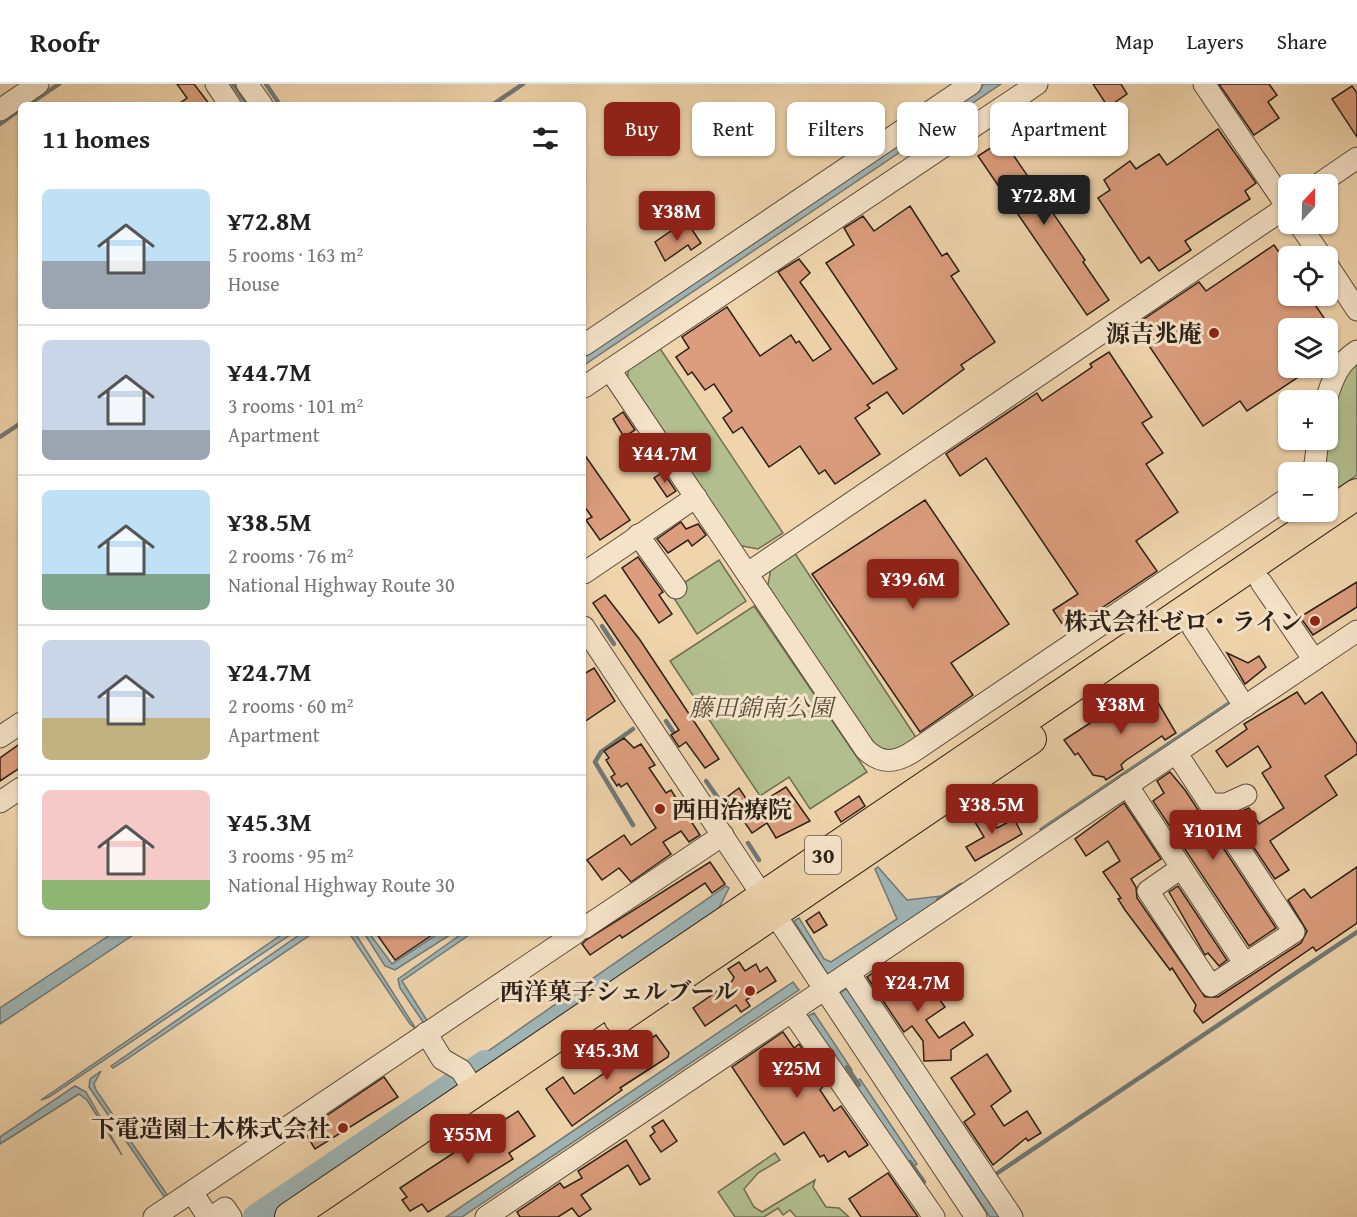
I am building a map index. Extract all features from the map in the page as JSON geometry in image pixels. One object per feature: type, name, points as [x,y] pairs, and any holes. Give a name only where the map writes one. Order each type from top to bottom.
[{"type":"highway","name":"30","points":[[321,1217],[1357,494]]},
{"type":"highway","name":"30","points":[[290,1217],[469,1082],[769,905],[1357,519]]},
{"type":"street","points":[[0,110],[38,84]]},
{"type":"street","points":[[216,84],[228,102]]},
{"type":"street","points":[[247,84],[260,102]]},
{"type":"street","points":[[586,344],[971,84]]},
{"type":"street","points":[[586,386],[1037,84]]},
{"type":"street","points":[[1204,84],[1278,192]]},
{"type":"street","points":[[1334,174],[1357,158]]},
{"type":"street","points":[[748,573],[1278,220]]},
{"type":"street","points":[[1338,281],[1357,310]]},
{"type":"street","points":[[1329,390],[1335,372],[1345,359],[1357,351]]},
{"type":"street","points":[[610,370],[865,749],[873,757],[896,761],[1278,505]]},
{"type":"street","points":[[587,562],[638,535],[696,497]]},
{"type":"street","points":[[638,535],[676,588]]},
{"type":"street","points":[[1261,582],[1310,655]]},
{"type":"street","points":[[1193,628],[1245,707]]},
{"type":"street","points":[[586,630],[976,1217]]},
{"type":"street","points":[[486,1217],[1127,785],[1177,754],[1245,707],[1310,655],[1357,631]]},
{"type":"street","points":[[0,737],[18,725]]},
{"type":"street","points":[[1177,754],[1294,932],[1211,986],[1148,891],[1181,868]]},
{"type":"street","points":[[1127,785],[1245,964]]},
{"type":"street","points":[[0,802],[18,790]]},
{"type":"street","points":[[1210,804],[1226,804],[1246,795]]},
{"type":"street","points":[[586,927],[723,835]]},
{"type":"street","points":[[154,1217],[572,936]]},
{"type":"street","points":[[849,973],[1012,1217]]},
{"type":"street","points":[[792,1012],[933,1216]]},
{"type":"street","points":[[426,1033],[442,1059],[469,1082]]},
{"type":"street","points":[[192,1192],[210,1217],[225,1208],[231,1217]]},
{"type":"green space","points":[[657,344],[783,533],[758,549],[737,545],[627,383],[629,363]]},
{"type":"green space","points":[[1357,363],[1357,475],[1338,488],[1338,462],[1323,462],[1325,450],[1338,450],[1338,392],[1343,377]]},
{"type":"green space","points":[[794,552],[919,742],[897,757],[874,750],[767,590],[771,568]]},
{"type":"green space","points":[[719,560],[746,601],[697,634],[670,592]]},
{"type":"green space","name":"藤田錦南公園","points":[[754,606],[867,772],[810,809],[789,777],[760,796],[670,661]]},
{"type":"green space","points":[[775,1153],[780,1160],[758,1173],[744,1189],[754,1207],[762,1212],[815,1180],[813,1187],[826,1207],[839,1208],[849,1217],[796,1217],[790,1210],[783,1215],[778,1208],[764,1217],[735,1217],[718,1192]]},
{"type":"shaded area","points":[[985,84],[1001,84],[974,102],[958,102]]},
{"type":"shaded area","points":[[897,143],[897,154],[586,364],[586,352],[878,156],[885,156],[885,151]]},
{"type":"shaded area","points":[[1233,699],[1236,703],[1042,832],[1040,829]]},
{"type":"shaded area","points":[[878,867],[907,900],[941,896],[942,899],[828,975],[794,921],[799,918],[824,959],[831,962],[897,919],[875,869]]},
{"type":"shaded area","points":[[726,886],[729,888],[715,916],[473,1080],[465,1067]]},
{"type":"shaded area","points":[[108,936],[132,936],[0,1024],[0,1008]]},
{"type":"shaded area","points":[[280,936],[289,936],[49,1097],[41,1100]]},
{"type":"shaded area","points":[[298,936],[309,936],[130,1057],[113,1068],[111,1066]]},
{"type":"shaded area","points":[[351,936],[357,936],[416,1029],[410,1024]]},
{"type":"shaded area","points":[[366,936],[371,936],[392,964],[434,936],[448,936],[395,970],[385,966]]},
{"type":"shaded area","points":[[459,936],[468,936],[402,981],[428,1022],[423,1022],[400,988],[398,979]]},
{"type":"shaded area","points":[[793,982],[799,990],[462,1217],[446,1217]]},
{"type":"shaded area","points":[[846,989],[849,990],[1005,1217],[990,1217],[839,994]]},
{"type":"shaded area","points":[[814,1013],[852,1070],[846,1074],[808,1016]]},
{"type":"shaded area","points":[[101,1071],[94,1084],[96,1090],[168,1196],[165,1198],[89,1087],[90,1079]]},
{"type":"shaded area","points":[[860,1079],[917,1164],[911,1168],[853,1084]]},
{"type":"shaded area","points":[[75,1086],[86,1092],[122,1155],[87,1100],[79,1094],[0,1144],[0,1137]]},
{"type":"building","points":[[177,84],[194,84],[208,102],[181,102],[187,98]]},
{"type":"building","points":[[1093,84],[1121,84],[1127,94],[1115,102],[1105,102]]},
{"type":"building","points":[[1219,84],[1269,84],[1277,95],[1268,102],[1279,118],[1254,135]]},
{"type":"building","points":[[1352,86],[1357,93],[1357,137],[1332,99]]},
{"type":"building","points":[[1218,129],[1256,183],[1245,191],[1250,199],[1185,241],[1191,250],[1159,271],[1149,257],[1141,263],[1098,198],[1110,190],[1104,180],[1130,161],[1136,169],[1159,154],[1167,165]]},
{"type":"building","points":[[990,148],[990,156],[1014,156],[1085,260],[1083,262],[1109,300],[1087,315],[978,156]]},
{"type":"building","points":[[910,206],[942,256],[947,253],[959,271],[951,276],[995,342],[961,365],[964,369],[903,414],[887,392],[867,405],[870,408],[855,418],[880,454],[835,484],[825,470],[819,474],[800,446],[769,467],[742,427],[733,433],[723,418],[732,411],[714,384],[705,390],[692,372],[688,375],[676,357],[689,348],[682,337],[727,307],[760,356],[791,335],[796,343],[799,341],[813,361],[831,349],[778,272],[799,259],[810,273],[800,282],[873,384],[897,369],[826,263],[854,245],[844,228],[863,216],[874,231]]},
{"type":"building","points":[[689,225],[701,243],[691,250],[688,245],[665,261],[655,242],[678,226],[681,230]]},
{"type":"building","name":"源吉兆庵","points":[[1274,245],[1278,251],[1278,306],[1316,306],[1324,318],[1278,318],[1278,378],[1297,378],[1247,411],[1240,401],[1203,426],[1135,325],[1199,282],[1206,291]]},
{"type":"building","points":[[1109,352],[1152,417],[1142,423],[1163,453],[1146,464],[1178,512],[1136,541],[1157,571],[1067,631],[1053,610],[1078,594],[986,458],[960,476],[946,454],[1037,393],[1042,401],[1092,367],[1090,364]]},
{"type":"building","points":[[623,412],[635,430],[624,437],[613,419]]},
{"type":"building","points":[[586,457],[630,520],[600,540],[586,520],[592,517],[586,509]]},
{"type":"building","points":[[663,472],[676,491],[667,497],[654,478]]},
{"type":"building","points":[[925,500],[1009,624],[951,663],[973,695],[920,732],[812,574]]},
{"type":"building","points":[[681,522],[686,529],[698,524],[706,535],[692,546],[688,540],[668,553],[657,539]]},
{"type":"building","points":[[638,557],[663,592],[659,595],[672,614],[659,623],[622,568]]},
{"type":"building","points":[[1357,582],[1357,607],[1313,635],[1300,617]]},
{"type":"building","points":[[605,595],[640,640],[719,759],[705,768],[686,742],[679,747],[671,735],[679,730],[593,603]]},
{"type":"building","points":[[1227,653],[1248,663],[1259,656],[1266,667],[1245,684]]},
{"type":"building","points":[[594,668],[615,701],[586,721],[586,673]]},
{"type":"building","points":[[1150,689],[1176,733],[1165,740],[1162,736],[1125,761],[1121,765],[1123,769],[1106,780],[1104,777],[1093,775],[1078,753],[1075,755],[1064,740],[1130,697],[1133,701]]},
{"type":"building","points":[[1297,692],[1305,704],[1322,692],[1357,744],[1357,754],[1325,776],[1337,795],[1270,841],[1289,870],[1275,879],[1232,815],[1249,808],[1259,824],[1284,808],[1262,773],[1271,767],[1258,746],[1227,767],[1216,751],[1247,729],[1244,724]]},
{"type":"building","points":[[624,738],[634,748],[641,744],[655,765],[649,768],[666,793],[671,790],[700,835],[689,842],[681,831],[663,842],[671,854],[631,882],[619,868],[602,880],[587,860],[624,835],[631,845],[656,828],[627,783],[621,787],[619,784],[617,786],[611,777],[615,774],[606,760],[609,758],[604,751]]},
{"type":"building","points":[[18,745],[18,769],[0,781],[0,758]]},
{"type":"building","points":[[1170,772],[1185,790],[1276,928],[1249,946],[1153,801],[1164,793],[1157,781]]},
{"type":"building","points":[[786,787],[810,821],[776,838],[767,823],[752,833],[727,797],[739,788],[749,803],[753,799],[757,805]]},
{"type":"building","points":[[859,796],[865,806],[841,822],[835,812]]},
{"type":"building","points":[[1124,803],[1161,859],[1131,879],[1136,887],[1137,898],[1205,997],[1218,997],[1301,943],[1307,931],[1288,900],[1304,889],[1311,898],[1357,867],[1357,923],[1316,951],[1313,947],[1203,1023],[1194,1011],[1196,1005],[1172,968],[1170,970],[1125,910],[1118,899],[1121,898],[1103,872],[1120,861],[1108,841],[1086,856],[1075,839]]},
{"type":"building","points":[[985,809],[997,828],[1014,819],[1022,834],[975,861],[966,847],[984,837],[972,817]]},
{"type":"building","points":[[710,862],[725,884],[712,893],[705,883],[622,938],[620,935],[590,955],[582,944],[586,940]]},
{"type":"building","points":[[1178,886],[1227,960],[1219,966],[1208,953],[1205,955],[1169,892]]},
{"type":"building","points":[[819,912],[827,925],[814,933],[806,921]]},
{"type":"building","points":[[378,936],[431,936],[395,960]]},
{"type":"building","points":[[739,962],[745,971],[756,964],[760,972],[767,967],[776,981],[746,1000],[750,1006],[741,1012],[736,1005],[705,1026],[693,1008],[732,981],[734,977],[728,969]]},
{"type":"building","points":[[883,966],[898,988],[920,974],[945,1007],[926,1020],[939,1038],[964,1022],[973,1035],[951,1050],[951,1060],[924,1061],[923,1041],[912,1026],[904,1032],[867,977]]},
{"type":"building","points":[[783,1032],[794,1048],[799,1044],[826,1083],[820,1090],[834,1111],[841,1106],[868,1145],[849,1157],[845,1151],[828,1162],[824,1155],[820,1157],[804,1132],[784,1145],[732,1067]]},
{"type":"building","points":[[656,1035],[669,1053],[668,1057],[620,1088],[622,1090],[572,1126],[546,1089],[563,1077],[574,1094],[610,1069],[604,1058],[614,1051],[621,1058]]},
{"type":"building","points":[[987,1054],[1011,1091],[991,1106],[1004,1126],[1027,1111],[1041,1133],[1028,1141],[1026,1138],[993,1165],[964,1122],[975,1114],[951,1078]]},
{"type":"building","points":[[384,1077],[398,1097],[315,1149],[304,1131]]},
{"type":"building","points":[[518,1111],[535,1136],[509,1153],[513,1159],[428,1212],[422,1204],[410,1211],[402,1200],[407,1197],[400,1188]]},
{"type":"building","points":[[663,1120],[677,1141],[661,1152],[650,1136],[655,1132],[652,1127]]},
{"type":"building","points":[[626,1140],[650,1179],[640,1185],[628,1165],[581,1195],[591,1209],[579,1217],[572,1208],[558,1217],[520,1217],[517,1212],[560,1183],[564,1188],[582,1178],[578,1171]]},
{"type":"building","points":[[888,1173],[918,1217],[861,1217],[849,1199]]},
{"type":"waterway","points":[[32,102],[59,84]]},
{"type":"waterway","points":[[233,84],[245,102]]},
{"type":"waterway","points":[[266,84],[278,102]]},
{"type":"waterway","points":[[496,102],[523,84]]},
{"type":"waterway","points":[[0,124],[18,111]]},
{"type":"waterway","points":[[0,437],[18,425]]},
{"type":"waterway","points":[[602,626],[614,644]]},
{"type":"waterway","points":[[666,721],[676,736]]},
{"type":"waterway","points":[[633,729],[601,752],[595,762],[633,825]]},
{"type":"waterway","points":[[706,781],[718,798]]},
{"type":"waterway","points":[[748,843],[759,860]]},
{"type":"waterway","points":[[938,900],[961,885]]},
{"type":"waterway","points":[[993,1176],[1357,932]]},
{"type":"waterway","points":[[256,1217],[485,1063]]},
{"type":"waterway","points":[[847,1067],[859,1085]]},
{"type":"waterway","points":[[910,1162],[924,1182]]},
{"type":"place","name":"源吉兆庵","points":[[1214,333]]},
{"type":"place","name":"株式会社ゼロ・ライン","points":[[1315,621]]},
{"type":"place","name":"西田治療院","points":[[660,809]]},
{"type":"place","name":"西洋菓子シェルブール","points":[[750,991]]},
{"type":"place","name":"下電造園土木株式会社","points":[[343,1128]]}]
